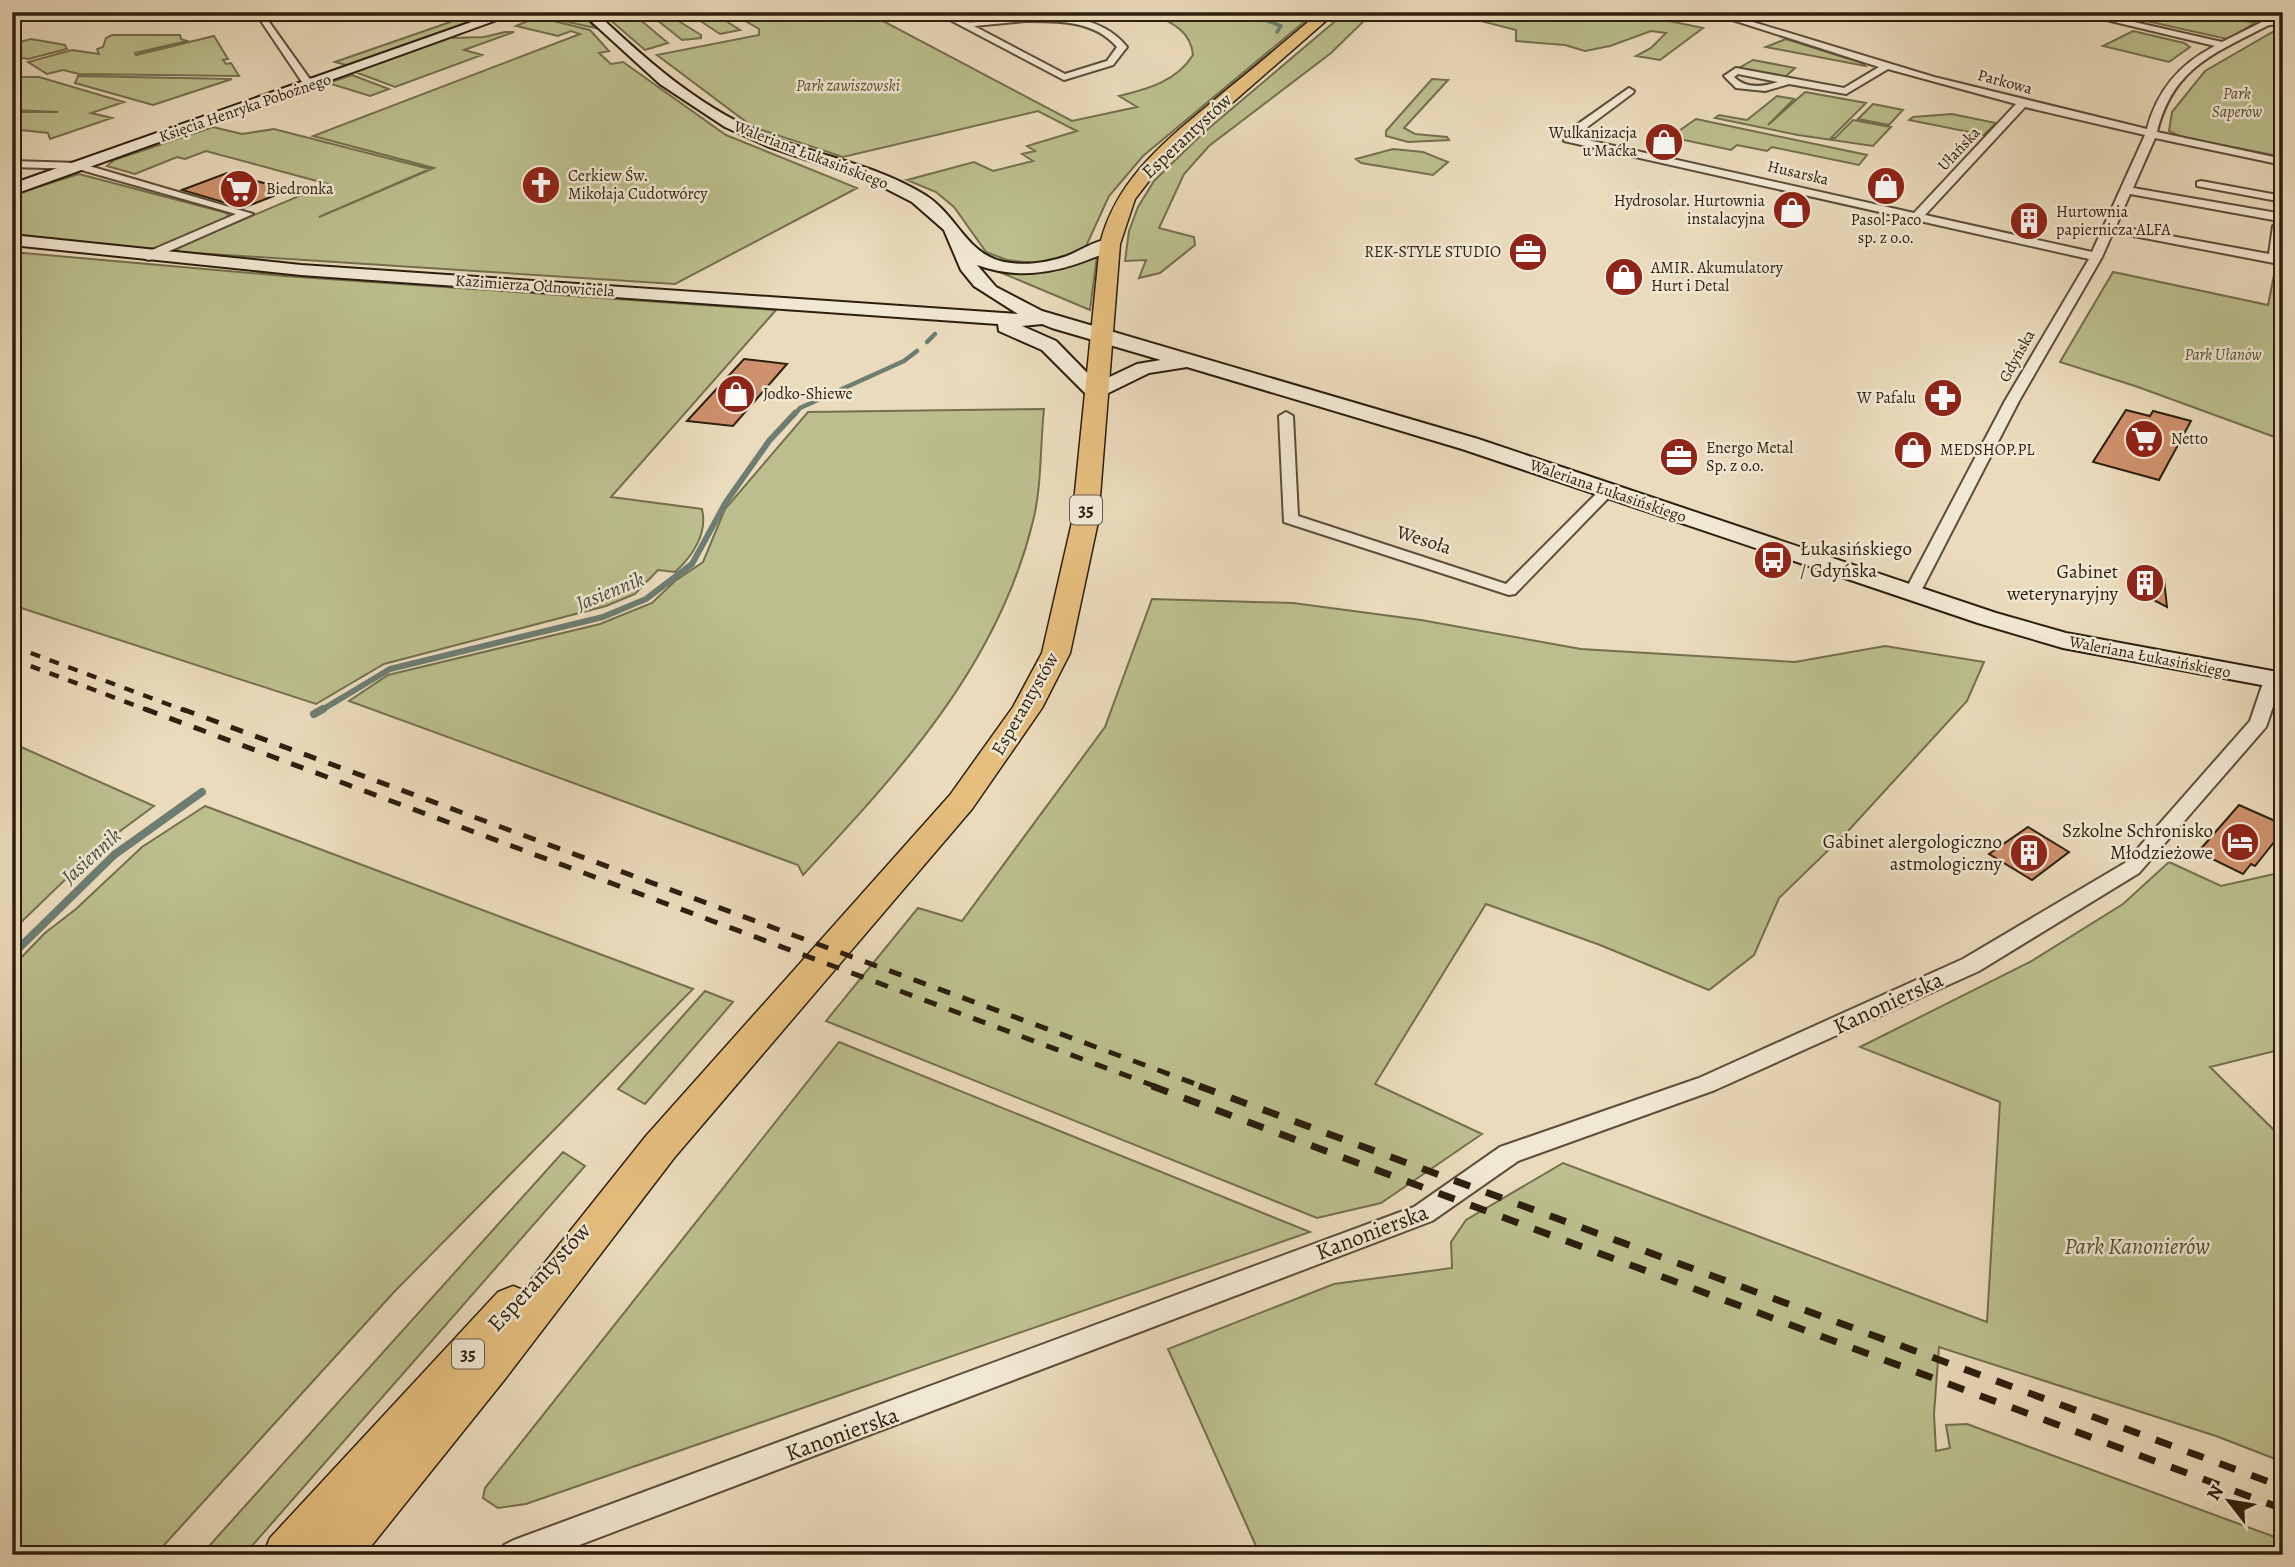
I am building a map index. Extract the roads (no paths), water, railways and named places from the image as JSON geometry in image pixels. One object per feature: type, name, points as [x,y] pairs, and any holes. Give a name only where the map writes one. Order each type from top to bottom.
[{"type":"main road","name":"Esperantystów","points":[[287,1555],[492,1327],[652,1156],[961,802],[1027,708],[1056,653],[1064,627],[1085,522],[1095,392],[1104,337],[1110,244],[1115,221],[1130,192],[1164,153],[1329,12]]},
{"type":"main road","name":"Esperantystów","points":[[333,1555],[489,1365],[652,1156]]},
{"type":"street","name":"Księcia Henryka Pobożnego","points":[[12,190],[513,12]]},
{"type":"street","name":"Księcia Henryka Pobożnego","points":[[477,26],[527,12]]},
{"type":"street","name":"Waleriana Łukasińskiego","points":[[587,12],[637,57],[714,116],[752,135],[915,196],[943,215],[963,248],[970,270],[993,293],[1059,324],[1470,444],[1912,593],[2063,640],[2278,681]]},
{"type":"street","points":[[939,12],[965,26],[1065,77],[1110,63],[1122,47],[1117,38],[1099,29],[1044,15],[965,26]]},
{"type":"street","points":[[2077,12],[2223,45]]},
{"type":"street","points":[[12,17],[267,14],[305,80],[316,83]]},
{"type":"street","name":"Parkowa","points":[[1723,14],[1887,66],[2022,104],[2151,135],[2283,162]]},
{"type":"street","name":"Gdyńska","points":[[1912,593],[2012,401],[2096,257],[2151,135],[2158,108],[2174,81],[2188,67],[2223,45],[2267,23],[2283,20]]},
{"type":"street","points":[[1861,58],[1879,53],[1956,73]]},
{"type":"street","points":[[1788,80],[1779,87],[1740,87],[1731,82],[1729,76],[1736,71],[1846,90],[1887,66]]},
{"type":"street","name":"Husarska","points":[[1629,91],[1572,133],[1568,139],[2096,257]]},
{"type":"street","name":"Ułańska","points":[[1918,216],[2022,104]]},
{"type":"street","points":[[12,164],[79,166],[247,215],[149,256]]},
{"type":"street","points":[[2201,184],[2283,199]]},
{"type":"street","points":[[2126,190],[2283,218]]},
{"type":"street","points":[[2109,228],[2274,259],[2279,226],[2283,223]]},
{"type":"street","name":"Kazimierza Odnowiciela","points":[[12,240],[301,271],[1059,324]]},
{"type":"street","points":[[963,248],[989,263],[1037,269],[1077,261],[1110,244]]},
{"type":"street","points":[[955,317],[981,309],[993,293]]},
{"type":"street","points":[[955,317],[1010,328],[1040,338],[1056,349],[1079,379],[1095,392],[1144,368],[1191,362]]},
{"type":"street","name":"Wesoła","points":[[1286,416],[1290,519],[1509,590],[1607,491]]},
{"type":"street","name":"Kanonierska","points":[[514,1555],[1423,1214],[1509,1154],[1707,1084],[1971,965],[2132,868],[2259,723],[2278,681]]},
{"type":"waterway","name":"Jasiennik","points":[[1245,12],[1281,26],[1277,32]]},
{"type":"waterway","name":"Jasiennik","points":[[927,342],[935,334]]},
{"type":"waterway","name":"Jasiennik","points":[[794,415],[800,408],[904,361],[917,351]]},
{"type":"waterway","name":"Jasiennik","points":[[320,711],[390,669],[603,617],[646,599],[692,564],[726,502],[769,441],[795,413]]},
{"type":"waterway","name":"Jasiennik","points":[[314,714],[323,709]]},
{"type":"waterway","name":"Jasiennik","points":[[12,955],[114,855],[202,792]]},
{"type":"railway","points":[[12,646],[186,711]]},
{"type":"railway","points":[[12,659],[150,711]]},
{"type":"railway","points":[[145,709],[1157,1087]]},
{"type":"railway","points":[[182,709],[1204,1087]]},
{"type":"railway","points":[[1152,1086],[2283,1509]]},
{"type":"railway","points":[[1199,1086],[2283,1487]]},
{"type":"place","name":"Wulkanizacja u Maćka","points":[[1664,142]]},
{"type":"place","name":"Cerkiew Św. Mikołaja Cudotwórcy","points":[[541,185]]},
{"type":"place","name":"Pasol-Paco sp. z o.o.","points":[[1886,186]]},
{"type":"place","name":"Biedronka","points":[[239,189]]},
{"type":"place","name":"Hydrosolar. Hurtownia instalacyjna","points":[[1792,210]]},
{"type":"place","name":"Hurtownia papiernicza ALFA","points":[[2029,221]]},
{"type":"place","name":"REK-STYLE STUDIO","points":[[1528,252]]},
{"type":"place","name":"AMIR. Akumulatory Hurt i Detal","points":[[1624,277]]},
{"type":"place","name":"Jodko-Shiewe","points":[[736,394]]},
{"type":"place","name":"W Pafalu","points":[[1943,398]]},
{"type":"place","name":"Netto","points":[[2144,439]]},
{"type":"place","name":"MEDSHOP.PL","points":[[1913,450]]},
{"type":"place","name":"Energo Metal Sp. z o.o.","points":[[1679,457]]},
{"type":"place","name":"Łukasińskiego / Gdyńska","points":[[1773,560]]},
{"type":"place","name":"Gabinet weterynaryjny","points":[[2145,583]]},
{"type":"place","name":"Szkolne Schronisko Młodzieżowe","points":[[2240,842]]},
{"type":"place","name":"Gabinet alergologiczno astmologiczny","points":[[2029,853]]},
{"type":"park label","name":"Park zawiszowski","points":[[848,86]]},
{"type":"park label","name":"Park Saperów","points":[[2237,103]]},
{"type":"park label","name":"Park Ułanów","points":[[2223,355]]},
{"type":"park label","name":"Park Kanonierów","points":[[2137,1246]]}]
